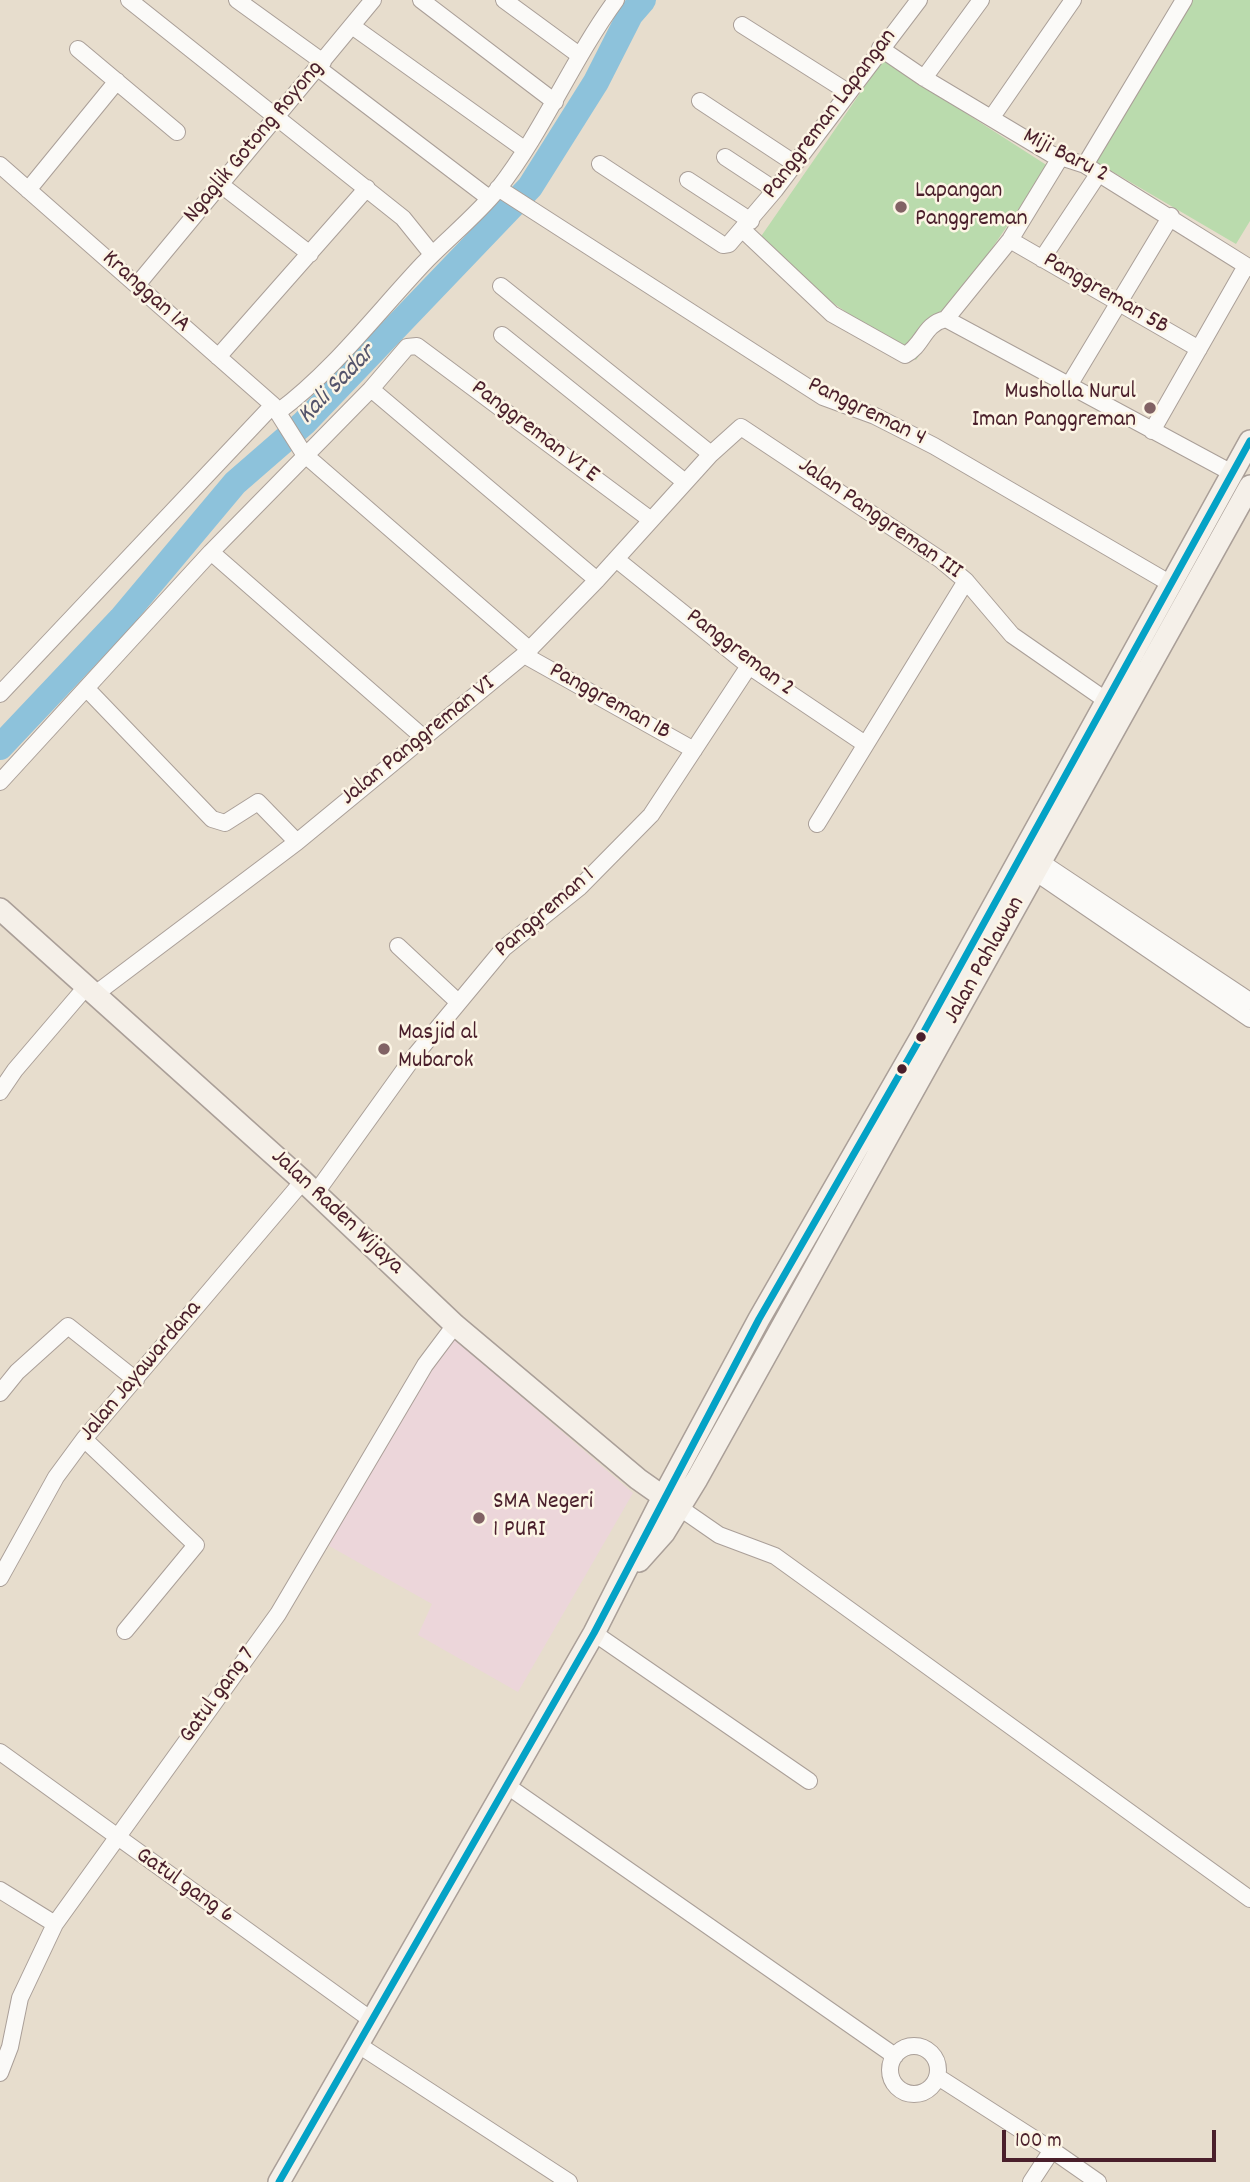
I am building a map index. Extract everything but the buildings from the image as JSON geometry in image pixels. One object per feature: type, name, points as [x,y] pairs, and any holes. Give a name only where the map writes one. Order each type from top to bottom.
[{"type":"main road","name":"Jalan Pahlawan","points":[[279,2182],[622,1581],[671,1502],[930,1042],[1163,621],[1171,584],[1250,441]]},
{"type":"main road","name":"Jalan Pahlawan","points":[[1030,862],[1107,701],[1163,621],[1250,486]]},
{"type":"main road","name":"Jalan Raden Wijaya","points":[[0,909],[309,1188],[455,1325],[671,1502]]},
{"type":"street","points":[[129,0],[367,188],[409,224],[432,254]]},
{"type":"street","name":"Panggreman 4","points":[[237,0],[494,193],[513,197],[823,397],[876,416],[934,446],[1171,584]]},
{"type":"street","points":[[421,0],[555,102]]},
{"type":"street","points":[[504,0],[579,55]]},
{"type":"street","name":"Panggreman Lapangan","points":[[600,163],[723,245],[729,244],[747,226],[919,0]]},
{"type":"street","points":[[924,78],[981,0]]},
{"type":"street","points":[[992,117],[1073,0]]},
{"type":"street","points":[[1042,259],[1184,0]]},
{"type":"street","name":"Ngaglik Gotong Royong","points":[[137,285],[321,65],[370,1]]},
{"type":"street","points":[[0,694],[279,414],[326,371],[432,254],[494,193],[555,102],[609,3]]},
{"type":"street","points":[[742,25],[848,92]]},
{"type":"street","points":[[352,26],[524,149]]},
{"type":"street","name":"Miji Baru 2","points":[[880,48],[924,78],[1060,158],[1092,169],[1171,216],[1248,267]]},
{"type":"street","points":[[78,49],[177,132]]},
{"type":"street","points":[[28,190],[117,81]]},
{"type":"street","points":[[700,101],[794,163]]},
{"type":"street","points":[[725,157],[775,190]]},
{"type":"street","points":[[688,180],[747,226],[832,314],[902,354],[912,351],[932,322],[946,318],[1010,240],[1060,158]]},
{"type":"street","name":"Kranggan 1A","points":[[0,165],[279,414],[300,448]]},
{"type":"street","points":[[220,184],[310,254]]},
{"type":"street","points":[[218,357],[367,188]]},
{"type":"street","points":[[1068,387],[1171,216]]},
{"type":"street","name":"Panggreman 5B","points":[[1010,240],[1199,349]]},
{"type":"street","points":[[1152,431],[1248,267]]},
{"type":"street","points":[[501,286],[711,454]]},
{"type":"street","points":[[946,318],[1068,387],[1233,473]]},
{"type":"street","points":[[502,335],[685,482]]},
{"type":"street","name":"Panggreman VI E","points":[[371,389],[407,347],[417,346],[651,520]]},
{"type":"street","points":[[0,782],[211,552],[300,448],[371,389],[597,580]]},
{"type":"street","name":"Jalan Panggreman III","points":[[711,454],[739,428],[747,428],[941,560],[966,581],[1012,635],[1107,701]]},
{"type":"street","name":"Panggreman 1B","points":[[300,448],[527,652],[694,750]]},
{"type":"street","name":"Jalan Panggreman VI","points":[[0,1093],[15,1070],[90,991],[296,842],[527,652],[597,580],[711,454]]},
{"type":"street","points":[[211,552],[424,738]]},
{"type":"street","name":"Panggreman 2","points":[[616,559],[748,666],[865,744]]},
{"type":"street","points":[[817,824],[966,581]]},
{"type":"street","name":"Panggreman 1","points":[[309,1188],[457,1002],[512,940],[580,887],[650,815],[748,666]]},
{"type":"street","points":[[87,689],[212,819],[225,823],[257,802],[296,842]]},
{"type":"street","points":[[1030,862],[1250,1001]]},
{"type":"street","points":[[1030,862],[1250,1018]]},
{"type":"street","points":[[398,946],[457,1002]]},
{"type":"street","name":"Jalan Jayawardana","points":[[2,1569],[56,1477],[84,1439],[309,1188]]},
{"type":"street","name":"Gatul gang 7","points":[[0,2073],[10,2047],[20,1998],[55,1924],[278,1614],[425,1365],[455,1325]]},
{"type":"street","points":[[0,1393],[17,1372],[68,1326],[136,1380]]},
{"type":"street","points":[[84,1439],[196,1545],[125,1631]]},
{"type":"street","points":[[671,1502],[719,1535],[760,1548],[775,1556],[1250,1899]]},
{"type":"street","points":[[594,1633],[809,1782]]},
{"type":"street","name":"Gatul gang 6","points":[[0,1752],[115,1838],[370,2019]]},
{"type":"street","points":[[506,1785],[895,2056]]},
{"type":"street","points":[[0,1890],[55,1924]]},
{"type":"street","points":[[357,2044],[569,2182]]},
{"type":"street","points":[[914,2046],[928,2050],[937,2062],[937,2077],[934,2085],[920,2093],[904,2091],[892,2080],[891,2063],[895,2056],[914,2046]]},
{"type":"street","points":[[937,2077],[1098,2182]]},
{"type":"street","points":[[1031,2182],[1052,2150]]},
{"type":"shaded area","name":"SMA Negeri 1 PURI","points":[[450,1335],[633,1493],[518,1692],[418,1635],[432,1604],[324,1543]]},
{"type":"green space","points":[[1193,0],[1250,0],[1250,221],[1236,244],[1096,162]]},
{"type":"green space","name":"Lapangan Panggreman","points":[[883,60],[1048,166],[916,360],[753,248]]},
{"type":"waterway","name":"Kali Sadar","points":[[0,747],[121,619],[235,483],[304,423],[530,187],[596,82],[630,15],[643,0]]},
{"type":"transit line","points":[[279,2182],[594,1633],[759,1319],[921,1037],[1250,441]]},
{"type":"place","name":"Lapangan Panggreman","points":[[901,207]]},
{"type":"place","name":"Musholla Nurul Iman Panggreman","points":[[1150,408]]},
{"type":"place","name":"Masjid al Mubarok","points":[[384,1049]]},
{"type":"place","name":"SMA Negeri 1 PURI","points":[[479,1518]]}]
